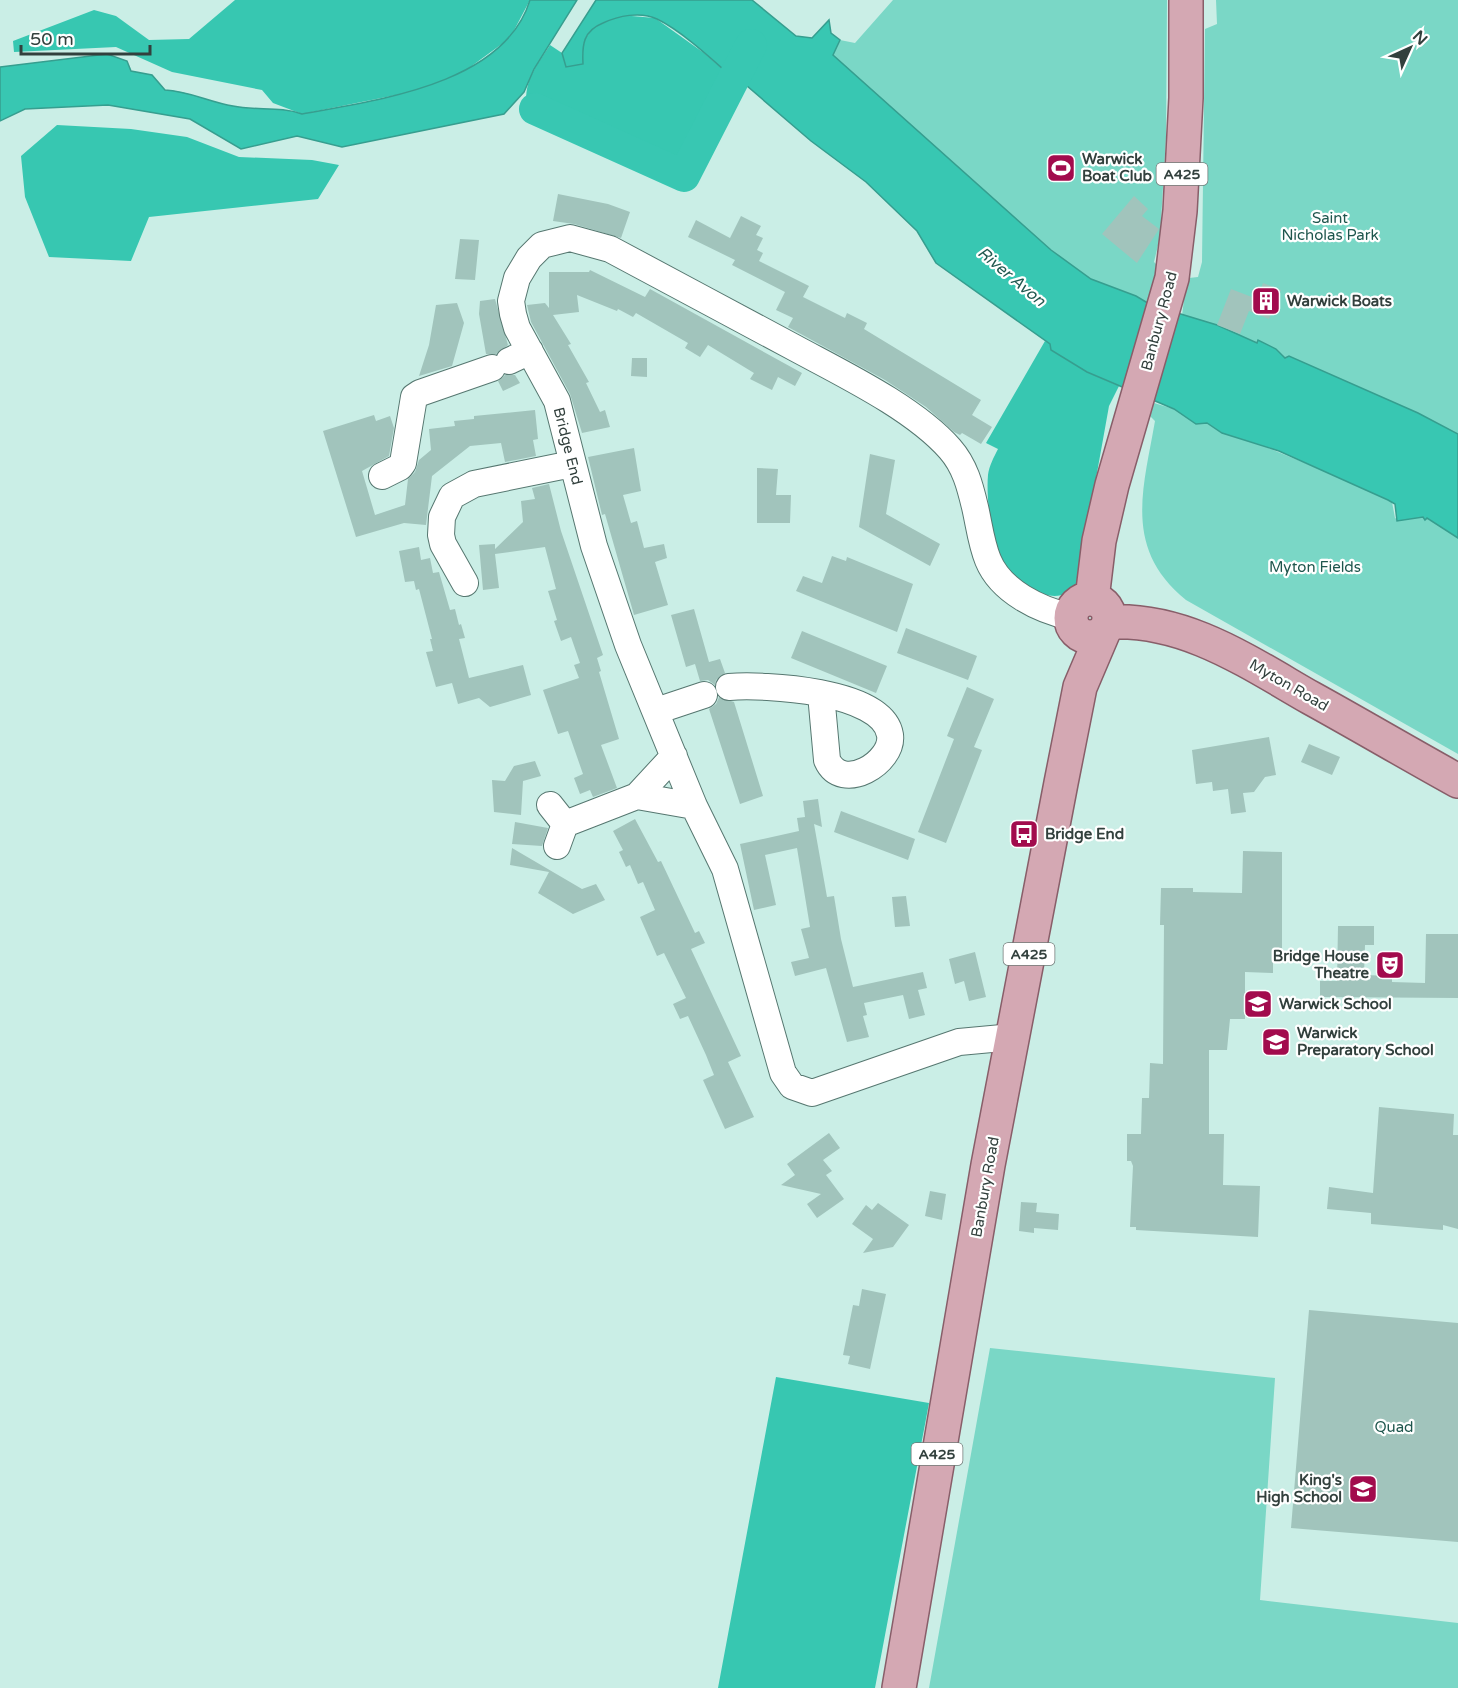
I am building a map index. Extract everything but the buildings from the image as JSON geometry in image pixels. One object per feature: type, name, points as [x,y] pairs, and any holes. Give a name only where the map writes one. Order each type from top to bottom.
[{"type":"main road","name":"Banbury Road","points":[[899,1688],[941,1432],[1080,687],[1099,541],[1172,278],[1180,211],[1186,98],[1186,0]]},
{"type":"main road","name":"Myton Road","points":[[1090,621],[1156,625],[1207,640],[1458,781]]},
{"type":"street","name":"Bridge End","points":[[1013,1037],[958,1042],[812,1093],[792,1086],[783,1073],[725,869],[694,806],[628,645],[594,546],[557,401],[510,360],[518,328],[511,301],[517,278],[529,258],[542,245],[570,238],[610,249],[840,372],[937,436],[951,451],[968,480],[984,547],[996,573],[1030,602],[1090,621]]},
{"type":"street","points":[[382,476],[400,467],[403,463],[414,397],[510,360]]},
{"type":"street","points":[[465,583],[441,535],[442,517],[452,496],[474,484],[572,464]]},
{"type":"street","points":[[729,687],[787,687],[821,694]]},
{"type":"street","points":[[656,711],[704,695]]},
{"type":"street","points":[[558,825],[637,795],[674,756]]},
{"type":"street","points":[[637,795],[694,806]]},
{"type":"green space","name":"Warwick Boat Club","points":[[893,0],[1167,0],[1166,137],[1160,237],[1154,262],[1158,266],[1151,305],[1136,296],[1091,279],[1051,250],[832,55],[840,40],[855,43]]},
{"type":"green space","name":"Saint Nicholas Park","points":[[1216,0],[1458,0],[1458,434],[1418,413],[1285,358],[1259,340],[1257,343],[1217,325],[1182,316],[1186,283],[1189,278],[1198,277],[1202,262],[1205,29],[1217,24]]},
{"type":"green space","name":"Myton Fields","points":[[1154,403],[1174,409],[1196,423],[1207,423],[1222,433],[1256,443],[1344,479],[1392,502],[1395,518],[1400,521],[1416,517],[1430,520],[1458,538],[1458,754],[1186,600],[1166,580],[1153,560],[1145,539],[1142,517],[1146,471],[1155,421],[1150,416],[1149,409]]},
{"type":"green space","points":[[990,1348],[1275,1378],[1260,1600],[1458,1623],[1458,1688],[929,1688]]},
{"type":"shaded area","points":[[235,0],[530,0],[510,38],[458,76],[411,92],[302,114],[273,103],[262,90],[172,72],[116,47],[14,52],[13,41],[94,10],[116,16],[149,40],[189,39]]},
{"type":"shaded area","points":[[620,15],[655,18],[704,53],[741,85],[735,89],[719,139],[694,187],[527,113],[528,85],[534,70],[550,45],[562,53],[567,67],[593,27]]},
{"type":"shaded area","points":[[57,125],[131,129],[187,137],[239,157],[312,160],[339,165],[318,199],[149,217],[131,261],[49,257],[25,197],[21,156]]},
{"type":"shaded area","points":[[1045,341],[1051,344],[1051,350],[1087,372],[1119,386],[1109,406],[1077,584],[1069,592],[1058,596],[1047,595],[1023,585],[1004,567],[994,540],[988,494],[989,472],[998,449],[986,443]]},
{"type":"shaded area","points":[[776,1377],[929,1403],[875,1688],[718,1688]]},
{"type":"water","points":[[530,0],[577,0],[534,69],[524,92],[504,114],[342,147],[297,136],[241,149],[190,119],[108,105],[25,109],[0,121],[0,67],[107,54],[127,61],[131,71],[152,75],[165,90],[182,92],[233,106],[285,110],[302,114],[365,102],[434,84],[466,70],[494,52],[516,29]]},
{"type":"water","name":"River Avon","points":[[596,0],[752,0],[796,36],[812,38],[829,20],[831,33],[840,40],[833,55],[1051,250],[1091,279],[1136,296],[1151,305],[1217,325],[1257,343],[1258,340],[1276,349],[1285,358],[1289,356],[1418,413],[1458,434],[1458,538],[1427,518],[1397,521],[1395,504],[1388,500],[1279,451],[1222,433],[1207,423],[1196,424],[1174,409],[1087,372],[1051,350],[1050,344],[936,263],[917,231],[866,182],[811,141],[747,86],[741,85],[689,40],[657,19],[644,15],[629,15],[596,26],[585,39],[583,64],[566,67],[562,53]]},
{"type":"waterway","points":[[535,109],[684,176],[751,45]]},
{"type":"place","name":"Warwick Boat Club","points":[[1061,168]]},
{"type":"place","name":"Warwick Boats","points":[[1266,301]]},
{"type":"place","name":"Bridge End","points":[[1024,834]]},
{"type":"place","name":"Bridge House Theatre","points":[[1390,965]]},
{"type":"place","name":"Warwick School","points":[[1258,1004]]},
{"type":"place","name":"Warwick Preparatory School","points":[[1276,1042]]},
{"type":"place","name":"King's High School","points":[[1363,1489]]},
{"type":"park label","name":"Quad","points":[[1394,1427]]}]
